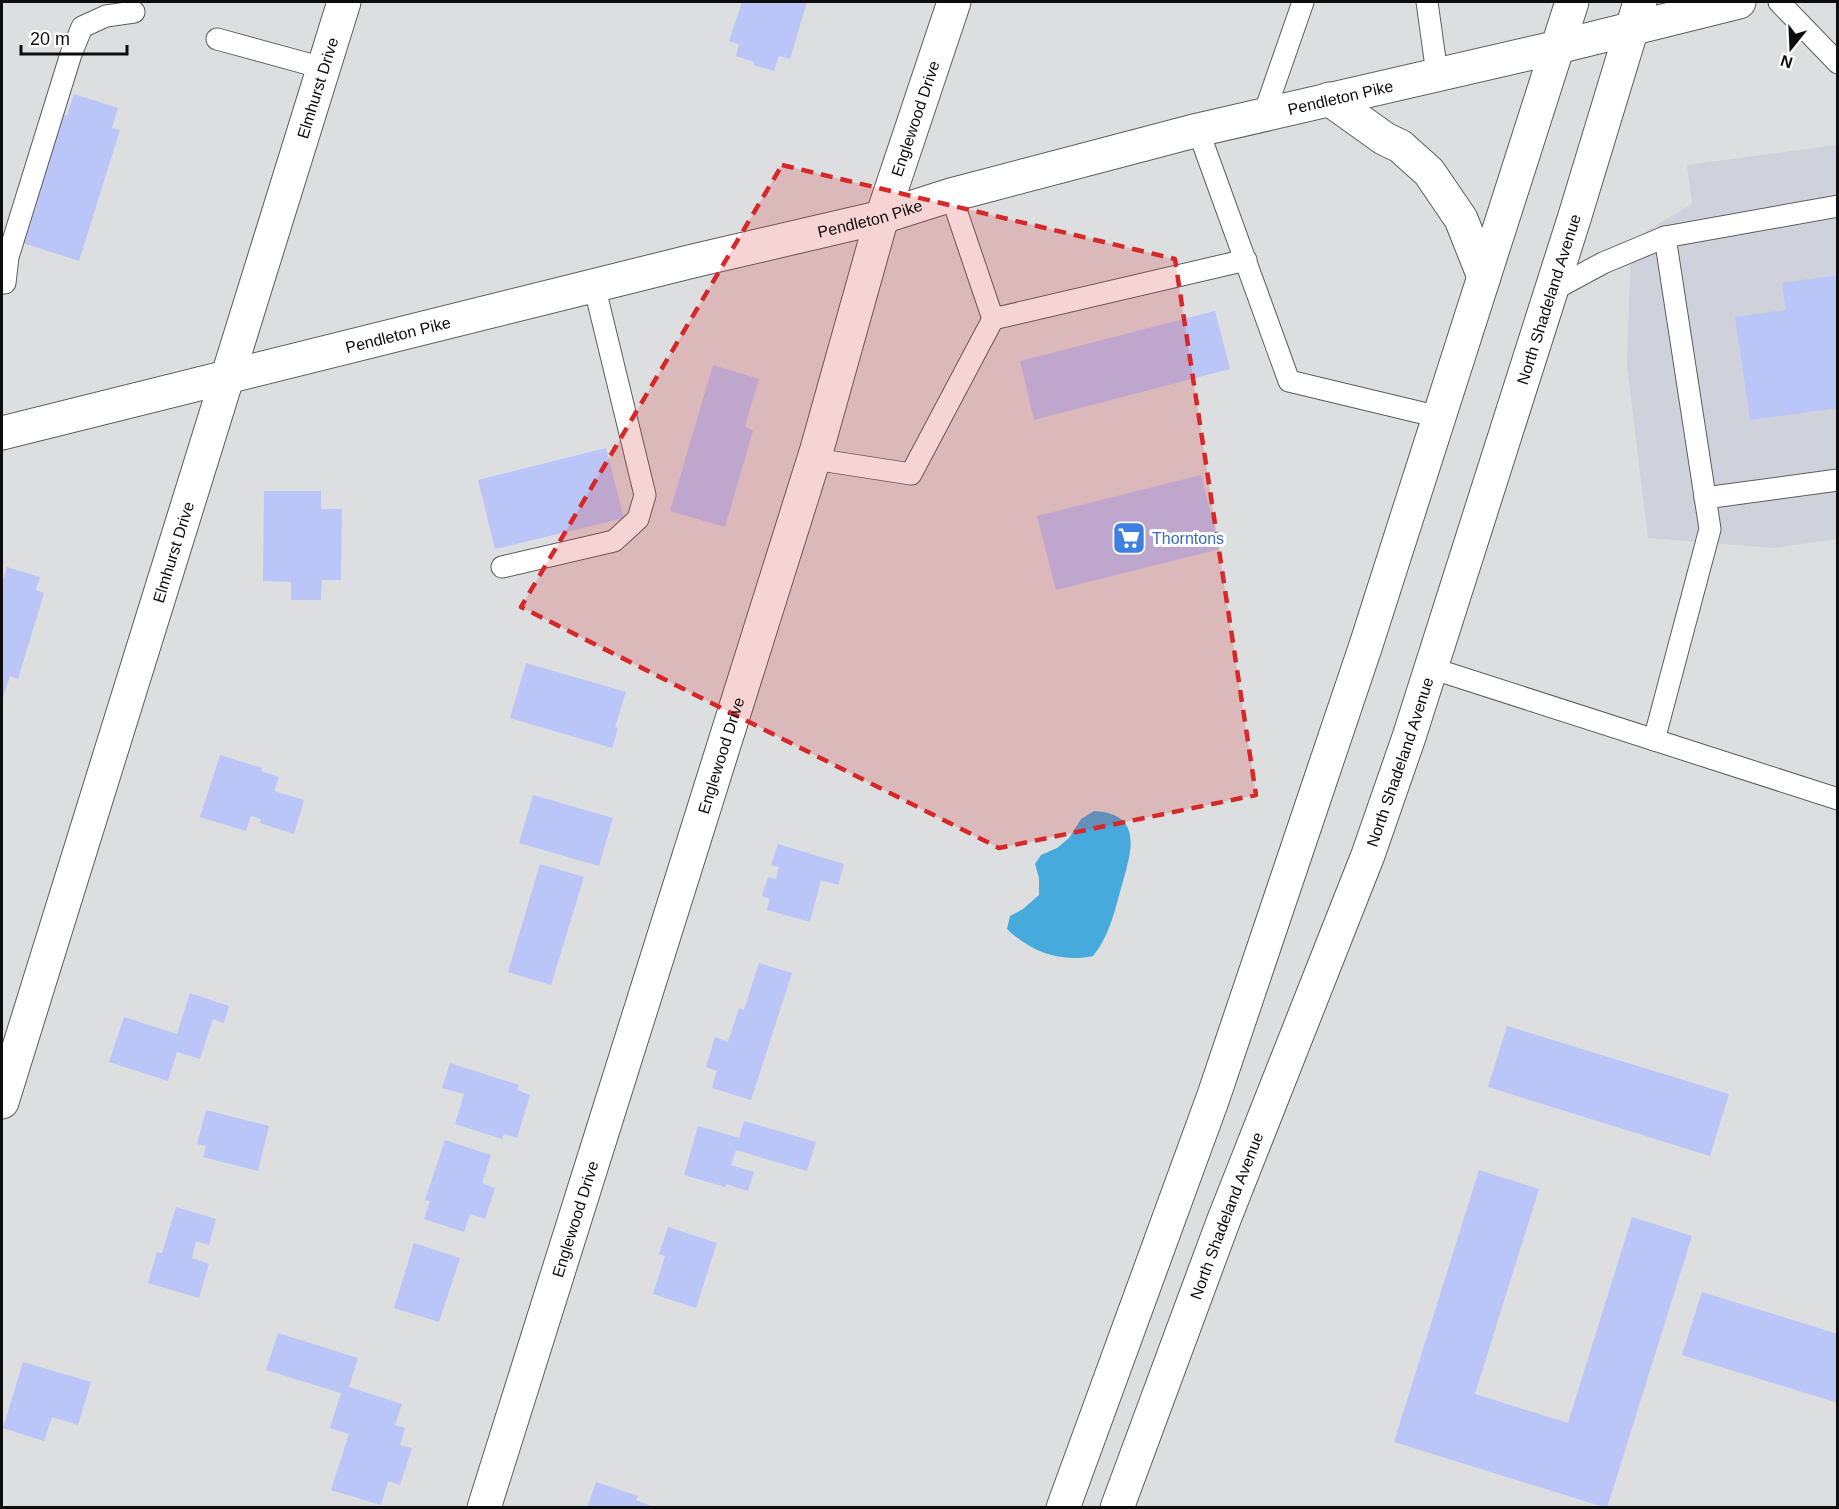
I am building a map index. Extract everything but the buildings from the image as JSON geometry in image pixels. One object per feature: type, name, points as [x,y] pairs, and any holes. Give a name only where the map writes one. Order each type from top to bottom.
[{"type":"main road","name":"Elmhurst Drive","points":[[2,1102],[344,2]]},
{"type":"main road","name":"Englewood Drive","points":[[484,1508],[814,459],[882,217],[954,2]]},
{"type":"main road","points":[[1064,1508],[1213,1098],[1366,645],[1572,2]]},
{"type":"main road","name":"Pendleton Pike","points":[[2,433],[594,285],[882,217],[951,195],[1198,130],[1558,47],[1636,15],[1739,2]]},
{"type":"main road","name":"North Shadeland Avenue","points":[[1117,1508],[1223,1222],[1368,855],[1431,668],[1636,15]]},
{"type":"main road","points":[[1329,99],[1385,139],[1400,146],[1430,172],[1461,219],[1484,277]]},
{"type":"lane","points":[[1264,114],[1302,2]]},
{"type":"lane","points":[[1427,2],[1437,74]]},
{"type":"lane","points":[[1779,2],[1838,63]]},
{"type":"lane","points":[[5,284],[8,257],[71,54],[82,27],[106,16],[134,12]]},
{"type":"lane","points":[[217,39],[323,68]]},
{"type":"lane","points":[[1198,130],[1289,381],[1439,417]]},
{"type":"lane","points":[[814,459],[911,474],[993,319],[951,195]]},
{"type":"lane","points":[[1551,291],[1603,263],[1665,237],[1838,206]]},
{"type":"lane","points":[[1654,740],[1710,529],[1665,237]]},
{"type":"lane","points":[[993,319],[1246,260]]},
{"type":"lane","points":[[502,567],[614,541],[638,519],[645,495],[594,285]]},
{"type":"lane","points":[[1705,498],[1838,480]]},
{"type":"lane","points":[[1431,668],[1838,799]]},
{"type":"highlighted area","points":[[782,165],[1175,259],[1256,795],[999,848],[521,607]]},
{"type":"shaded area","points":[[1837,145],[1837,539],[1775,548],[1648,538],[1627,366],[1631,240],[1692,204],[1687,165]]},
{"type":"water","points":[[1094,811],[1111,814],[1122,820],[1131,840],[1113,917],[1103,942],[1093,956],[1069,958],[1047,954],[1026,944],[1007,929],[1010,916],[1023,909],[1039,895],[1039,878],[1035,864],[1041,855],[1057,848],[1069,838],[1081,819]]},
{"type":"place","name":"Thorntons","points":[[1129,538]]}]
